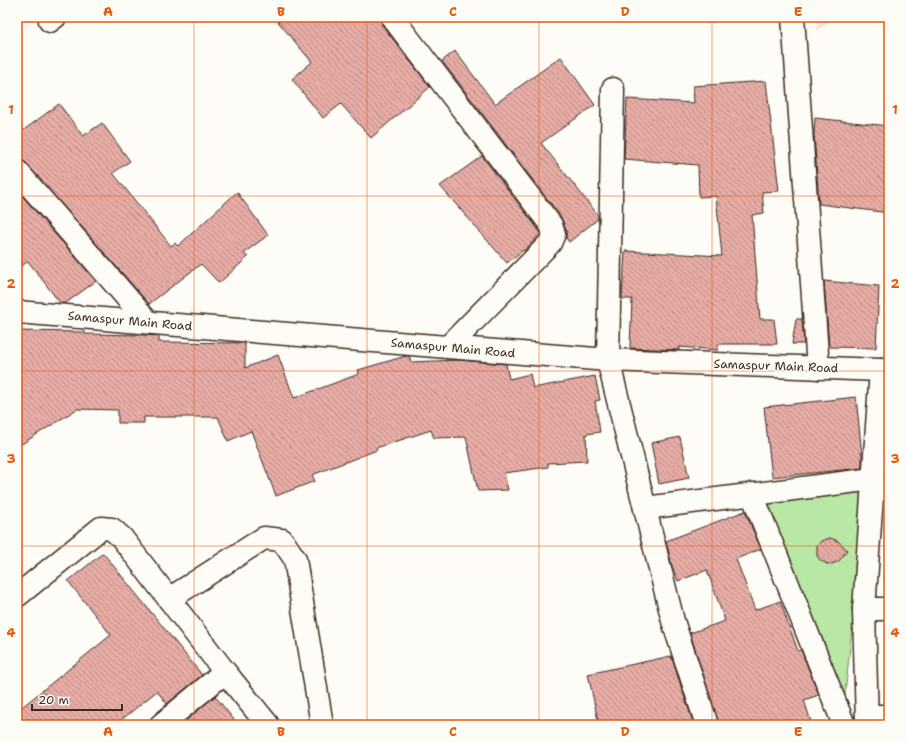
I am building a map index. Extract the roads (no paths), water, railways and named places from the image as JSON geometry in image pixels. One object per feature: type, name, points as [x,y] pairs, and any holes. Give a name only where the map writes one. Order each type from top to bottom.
[{"type":"street","points":[[392,17],[551,225],[554,234],[550,242],[448,347]]},
{"type":"street","points":[[792,17],[818,368]]},
{"type":"street","points":[[613,88],[608,360],[673,621],[707,725]]},
{"type":"street","points":[[17,171],[148,322]]},
{"type":"street","name":"Samaspur Main Road","points":[[17,312],[608,360],[885,371]]},
{"type":"street","points":[[885,371],[878,488],[864,609],[867,720],[889,716]]},
{"type":"street","points":[[645,508],[752,494],[878,488]]},
{"type":"street","points":[[752,494],[844,725]]},
{"type":"street","points":[[20,588],[101,528],[112,529],[122,538],[225,672],[268,725]]},
{"type":"street","points":[[169,599],[264,538],[282,540],[295,559],[322,725]]},
{"type":"street","points":[[864,609],[889,609]]},
{"type":"street","points":[[161,725],[225,672]]}]
